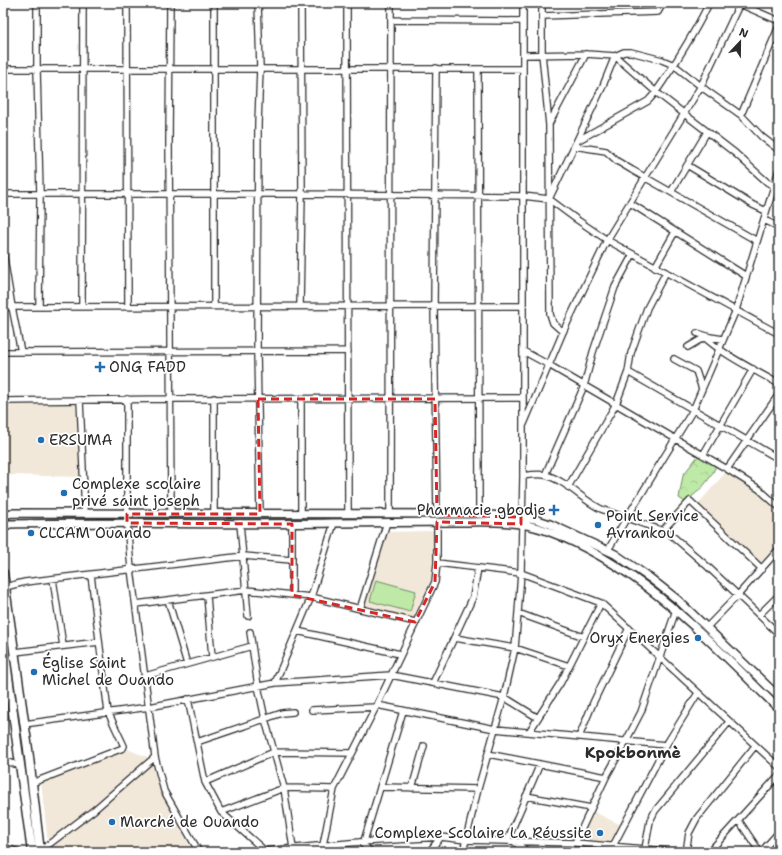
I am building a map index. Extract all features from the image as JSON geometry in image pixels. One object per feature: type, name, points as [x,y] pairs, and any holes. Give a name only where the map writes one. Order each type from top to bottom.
[{"type":"highway","points":[[3,573],[32,783],[37,852]]},
{"type":"highway","points":[[3,640],[5,672],[20,766],[37,852]]},
{"type":"main road","points":[[3,515],[12,513],[390,514],[498,522],[535,519],[550,524],[608,550],[665,589],[707,627],[779,697]]},
{"type":"main road","points":[[3,529],[9,524],[60,523],[292,524],[387,522],[479,514],[521,520],[603,557],[648,587],[676,610],[779,709]]},
{"type":"street","points":[[37,3],[40,194],[38,307]]},
{"type":"street","points":[[82,307],[83,3]]},
{"type":"street","points":[[127,3],[128,307]]},
{"type":"street","points":[[170,3],[169,194],[171,514]]},
{"type":"street","points":[[214,3],[214,306]]},
{"type":"street","points":[[258,3],[260,68],[257,352],[260,514]]},
{"type":"street","points":[[300,306],[302,194],[301,3]]},
{"type":"street","points":[[347,3],[348,514]]},
{"type":"street","points":[[390,514],[391,3]]},
{"type":"street","points":[[464,852],[478,789],[504,697],[515,648],[521,573],[524,426],[522,351],[523,3]]},
{"type":"street","points":[[542,3],[542,54],[549,125],[550,314],[554,323],[563,332]]},
{"type":"street","points":[[542,16],[658,12],[663,3]]},
{"type":"street","points":[[575,144],[644,104],[656,92],[703,17],[709,3]]},
{"type":"street","points":[[524,426],[563,332],[607,240],[701,86],[740,4],[779,21]]},
{"type":"street","points":[[391,20],[523,21]]},
{"type":"street","points":[[741,115],[779,26]]},
{"type":"street","points":[[523,55],[586,54],[615,56],[624,52],[631,52],[674,64],[741,115],[762,137],[779,150]]},
{"type":"street","points":[[549,125],[586,54]]},
{"type":"street","points":[[615,56],[656,92],[735,153],[767,182],[774,186]]},
{"type":"street","points":[[549,199],[602,88],[615,56]]},
{"type":"street","points":[[324,852],[323,845],[334,789],[376,706],[435,582],[437,563],[434,306],[436,68]]},
{"type":"street","points":[[3,69],[523,69]]},
{"type":"street","points":[[478,69],[479,514]]},
{"type":"street","points":[[670,192],[707,132]]},
{"type":"street","points":[[575,144],[606,151],[617,161],[757,241]]},
{"type":"street","points":[[687,165],[753,205],[766,211]]},
{"type":"street","points":[[608,550],[693,410],[718,348],[736,310],[779,170]]},
{"type":"street","points":[[3,194],[478,195],[523,196],[549,199],[607,240],[779,334]]},
{"type":"street","points":[[630,203],[746,276]]},
{"type":"street","points":[[764,220],[779,227]]},
{"type":"street","points":[[655,267],[675,232]]},
{"type":"street","points":[[3,252],[21,352]]},
{"type":"street","points":[[545,475],[584,386],[593,352],[614,292],[633,254]]},
{"type":"street","points":[[568,487],[616,404],[628,372],[631,353],[647,308],[666,272]]},
{"type":"street","points":[[3,307],[522,306]]},
{"type":"street","points":[[697,333],[704,336],[723,339]]},
{"type":"street","points":[[688,347],[704,336]]},
{"type":"street","points":[[704,336],[718,348],[779,384]]},
{"type":"street","points":[[3,352],[348,351]]},
{"type":"street","points":[[522,351],[549,365],[727,469],[759,489],[779,507]]},
{"type":"street","points":[[674,358],[696,372],[702,389]]},
{"type":"street","points":[[702,455],[753,369]]},
{"type":"street","points":[[628,372],[778,457]]},
{"type":"street","points":[[727,469],[779,394]]},
{"type":"street","points":[[3,401],[170,398],[523,398]]},
{"type":"street","points":[[214,398],[214,514]]},
{"type":"street","points":[[127,399],[127,523],[131,569],[155,757],[164,791],[199,852]]},
{"type":"street","points":[[301,399],[301,514]]},
{"type":"street","points":[[80,400],[85,514]]},
{"type":"street","points":[[523,476],[545,475],[568,487],[593,505],[626,519],[663,530],[675,538],[779,634]]},
{"type":"street","points":[[663,530],[690,501],[762,569]]},
{"type":"street","points":[[360,609],[387,522]]},
{"type":"street","points":[[240,523],[248,616]]},
{"type":"street","points":[[275,683],[311,597],[334,523]]},
{"type":"street","points":[[292,524],[292,595]]},
{"type":"street","points":[[707,627],[779,550]]},
{"type":"street","points":[[5,587],[25,582],[244,556],[292,560]]},
{"type":"street","points":[[437,563],[521,573],[601,603],[779,767]]},
{"type":"street","points":[[433,684],[473,597],[478,568]]},
{"type":"street","points":[[32,783],[123,748],[124,744],[108,712],[91,575]]},
{"type":"street","points":[[54,579],[63,646]]},
{"type":"street","points":[[136,604],[246,590],[311,597],[415,622]]},
{"type":"street","points":[[759,615],[779,595]]},
{"type":"street","points":[[207,596],[212,657]]},
{"type":"street","points":[[168,600],[188,664]]},
{"type":"street","points":[[529,732],[561,682],[601,603]]},
{"type":"street","points":[[575,843],[606,776],[641,712],[676,610]]},
{"type":"street","points":[[518,612],[584,637]]},
{"type":"street","points":[[579,737],[596,697],[629,628]]},
{"type":"street","points":[[297,631],[400,654]]},
{"type":"street","points":[[250,632],[258,686],[265,719],[284,788],[293,848]]},
{"type":"street","points":[[455,638],[515,648],[569,666]]},
{"type":"street","points":[[15,652],[99,642]]},
{"type":"street","points":[[145,676],[252,646]]},
{"type":"street","points":[[24,724],[149,707],[275,683],[391,675],[504,697],[538,718]]},
{"type":"street","points":[[613,846],[666,745],[698,693]]},
{"type":"street","points":[[188,699],[205,782],[221,812],[269,851]]},
{"type":"street","points":[[312,710],[376,706],[495,729],[666,745]]},
{"type":"street","points":[[362,842],[403,711]]},
{"type":"street","points":[[196,742],[282,713],[293,712]]},
{"type":"street","points":[[645,849],[650,821],[655,811],[729,722]]},
{"type":"street","points":[[412,788],[424,746]]},
{"type":"street","points":[[686,852],[689,833],[695,822],[755,746]]},
{"type":"street","points":[[205,782],[274,752],[352,752]]},
{"type":"street","points":[[488,754],[606,776]]},
{"type":"street","points":[[37,852],[94,810],[155,757]]},
{"type":"street","points":[[3,760],[20,766]]},
{"type":"street","points":[[510,841],[526,796],[540,764]]},
{"type":"street","points":[[709,852],[779,775]]},
{"type":"street","points":[[380,787],[478,789]]},
{"type":"street","points":[[221,812],[284,788],[334,789]]},
{"type":"street","points":[[526,796],[591,808]]},
{"type":"street","points":[[738,821],[760,852],[779,832]]},
{"type":"street","points":[[253,852],[323,845],[441,837],[466,840],[575,843],[613,846],[634,850],[645,849],[680,852]]},
{"type":"street","points":[[429,852],[441,837]]},
{"type":"street","points":[[510,841],[528,852]]},
{"type":"street","points":[[362,842],[371,852]]},
{"type":"street","points":[[3,846],[19,852]]},
{"type":"highlighted area","points":[[258,399],[435,399],[437,515],[521,517],[521,524],[437,522],[435,582],[415,622],[292,595],[292,524],[127,523],[127,514],[260,514]]},
{"type":"shaded area","name":"ERSUMA","points":[[76,404],[80,477],[14,475],[3,477],[3,405]]},
{"type":"shaded area","points":[[726,472],[758,493],[779,511],[779,545],[762,564],[698,504]]},
{"type":"shaded area","points":[[434,531],[432,579],[413,618],[366,607],[364,605],[376,565],[379,562],[378,560],[386,532]]},
{"type":"shaded area","name":"Marché de Ouando","points":[[127,749],[155,760],[162,792],[193,852],[49,852],[41,782]]},
{"type":"shaded area","name":"Complexe Scolaire La Réussite","points":[[592,811],[621,825],[612,844],[580,841]]},
{"type":"green space","points":[[704,453],[718,461],[705,484],[685,502],[679,498],[683,475],[698,456]]},
{"type":"green space","points":[[376,580],[416,591],[410,612],[370,601]]},
{"type":"place","name":"ONG FADD","points":[[100,367]]},
{"type":"place","name":"ERSUMA","points":[[41,440]]},
{"type":"place","name":"Complexe scolaire privé saint joseph","points":[[64,493]]},
{"type":"place","name":"Pharmacie gbodje","points":[[554,510]]},
{"type":"place","name":"Point Service Avrankou","points":[[598,525]]},
{"type":"place","name":"CLCAM Ouando","points":[[31,533]]},
{"type":"place","name":"Oryx Energies","points":[[698,638]]},
{"type":"place","name":"Église Saint Michel de Ouando","points":[[34,672]]},
{"type":"place","name":"Marché de Ouando","points":[[112,822]]},
{"type":"place","name":"Complexe Scolaire La Réussite","points":[[600,833]]},
{"type":"district","name":"Kpokbonmè","points":[[633,752]]}]
